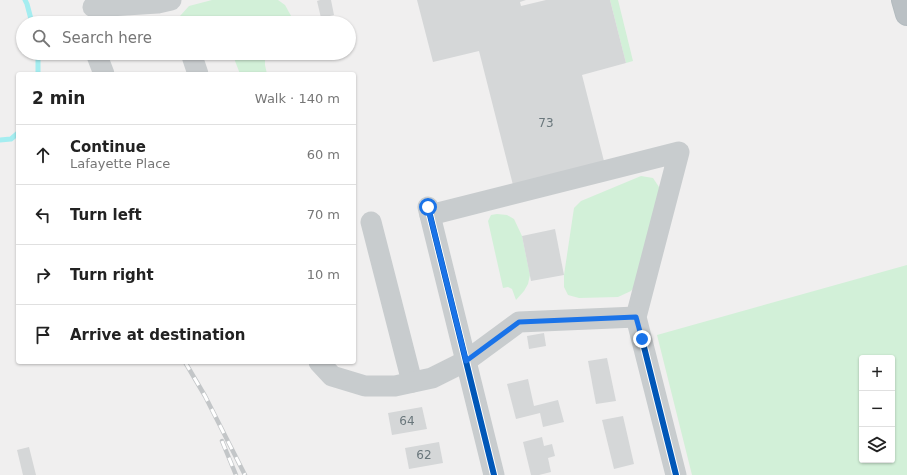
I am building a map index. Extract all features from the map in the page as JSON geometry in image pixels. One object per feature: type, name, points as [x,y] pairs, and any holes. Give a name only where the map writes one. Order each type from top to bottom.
[{"type":"highway","points":[[903,0],[907,14]]},
{"type":"street","points":[[94,10],[158,3],[171,0]]},
{"type":"street","points":[[99,60],[103,72]]},
{"type":"street","points":[[193,60],[197,72]]},
{"type":"street","points":[[494,475],[429,211],[679,152],[636,317],[676,475]]},
{"type":"street","points":[[371,222],[412,382]]},
{"type":"street","points":[[320,364],[332,376],[365,386],[395,386],[432,378],[466,361],[519,322],[636,317]]},
{"type":"green space","points":[[212,0],[278,0],[285,5],[291,16],[180,16],[189,6]]},
{"type":"green space","points":[[610,0],[618,0],[633,61],[626,63]]},
{"type":"green space","points":[[235,60],[265,60],[267,72],[239,72]]},
{"type":"green space","points":[[641,176],[653,178],[659,187],[659,203],[640,279],[631,291],[618,297],[579,298],[568,295],[564,287],[564,275],[574,208],[581,201]]},
{"type":"green space","points":[[491,215],[507,215],[514,219],[522,236],[530,275],[528,284],[516,300],[512,289],[508,287],[503,288],[488,221]]},
{"type":"green space","points":[[907,265],[907,475],[692,475],[657,335]]},
{"type":"building","points":[[331,0],[334,15],[321,16],[317,1]]},
{"type":"building","points":[[417,0],[526,0],[520,2],[521,6],[546,0],[610,0],[626,63],[582,75],[605,165],[514,189],[479,51],[433,62]]},
{"type":"building","points":[[555,229],[564,275],[531,281],[522,236]]},
{"type":"building","points":[[544,333],[546,346],[529,349],[527,336]]},
{"type":"building","points":[[607,358],[616,401],[596,404],[588,361]]},
{"type":"building","points":[[528,379],[534,406],[558,400],[564,422],[543,427],[540,413],[516,419],[507,384]]},
{"type":"building","points":[[422,407],[427,429],[392,435],[388,413]]},
{"type":"building","points":[[623,416],[634,464],[614,469],[602,420]]},
{"type":"building","points":[[542,437],[544,446],[552,444],[555,456],[548,458],[551,472],[531,475],[523,442]]},
{"type":"building","points":[[439,442],[443,463],[409,469],[405,448]]},
{"type":"building","points":[[29,447],[36,475],[23,475],[17,450]]},
{"type":"waterway","points":[[25,0],[30,16]]},
{"type":"waterway","points":[[38,60],[38,72]]},
{"type":"waterway","points":[[0,140],[11,139],[16,135]]},
{"type":"railway","points":[[186,364],[205,396],[245,475]]},
{"type":"railway","points":[[222,441],[236,475]]},
{"type":"cycle path","points":[[428,207],[494,475]]},
{"type":"cycle path","points":[[642,339],[676,475]]},
{"type":"route","points":[[428,207],[466,361],[519,322],[636,317],[642,339]]}]
